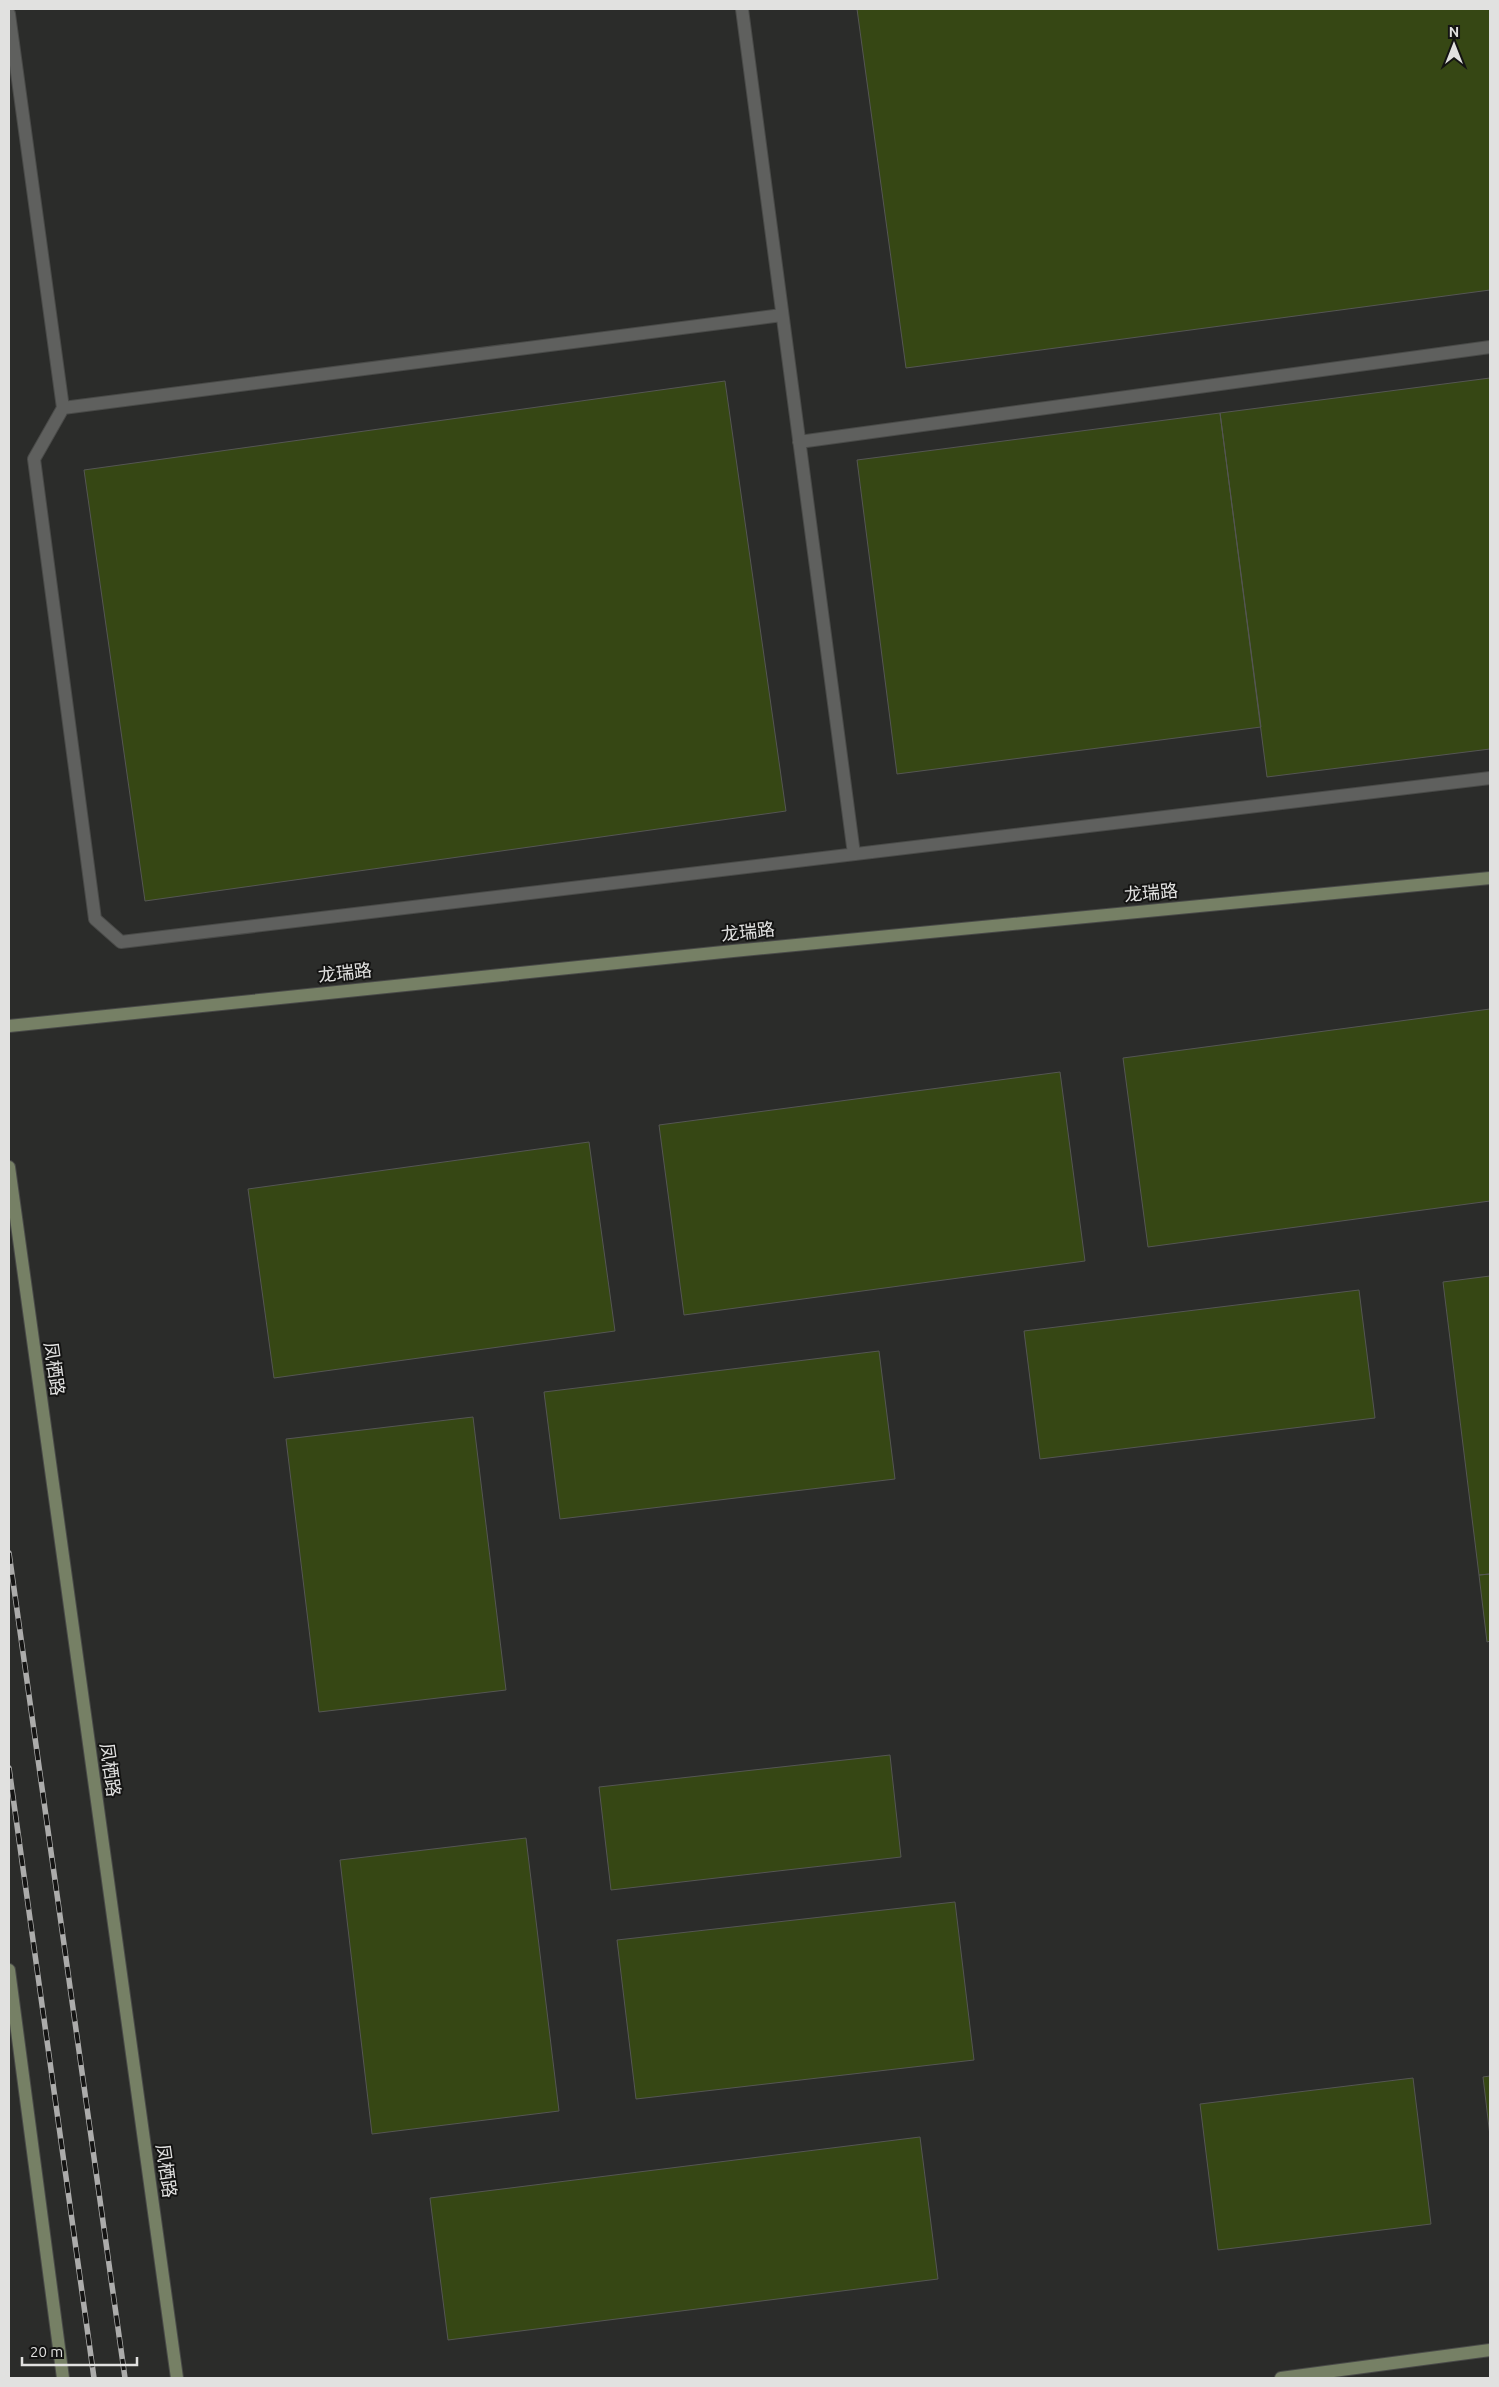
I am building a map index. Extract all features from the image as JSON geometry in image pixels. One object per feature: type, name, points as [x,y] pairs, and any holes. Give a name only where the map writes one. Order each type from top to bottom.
[{"type":"street","name":"龙瑞路","points":[[9,1026],[732,950],[1490,878]]},
{"type":"street","name":"凤栖路","points":[[9,1167],[177,2378]]},
{"type":"street","points":[[9,1970],[64,2378]]},
{"type":"street","points":[[1281,2378],[1490,2350]]},
{"type":"lane","points":[[742,9],[854,854]]},
{"type":"lane","points":[[9,14],[62,408],[34,459],[95,919],[122,942],[1490,778]]},
{"type":"lane","points":[[62,408],[782,315]]},
{"type":"lane","points":[[799,442],[1490,347]]},
{"type":"building","points":[[857,9],[1490,9],[1490,290],[906,368]]},
{"type":"building","points":[[1490,378],[1490,749],[1267,777],[1220,413]]},
{"type":"building","points":[[725,381],[786,811],[145,901],[84,470]]},
{"type":"building","points":[[1220,413],[1261,727],[897,774],[857,460]]},
{"type":"building","points":[[1490,1009],[1490,1201],[1148,1247],[1123,1058]]},
{"type":"building","points":[[1060,1072],[1085,1261],[684,1315],[659,1125]]},
{"type":"building","points":[[589,1142],[615,1331],[274,1378],[248,1189]]},
{"type":"building","points":[[1490,1276],[1490,1574],[1479,1575],[1443,1282]]},
{"type":"building","points":[[1359,1290],[1375,1418],[1040,1459],[1024,1331]]},
{"type":"building","points":[[879,1351],[895,1479],[560,1519],[544,1392]]},
{"type":"building","points":[[473,1417],[506,1690],[319,1712],[286,1439]]},
{"type":"building","points":[[1490,1574],[1490,1641],[1487,1642],[1479,1575]]},
{"type":"building","points":[[890,1755],[901,1857],[611,1890],[599,1787]]},
{"type":"building","points":[[526,1838],[559,2111],[372,2134],[340,1860]]},
{"type":"building","points":[[955,1902],[974,2060],[636,2099],[617,1940]]},
{"type":"building","points":[[1490,2076],[1490,2136],[1483,2077]]},
{"type":"building","points":[[1413,2078],[1431,2224],[1218,2250],[1200,2104]]},
{"type":"building","points":[[920,2137],[938,2279],[448,2340],[430,2198]]},
{"type":"railway","points":[[9,1553],[125,2378]]},
{"type":"railway","points":[[9,1768],[94,2378]]}]
